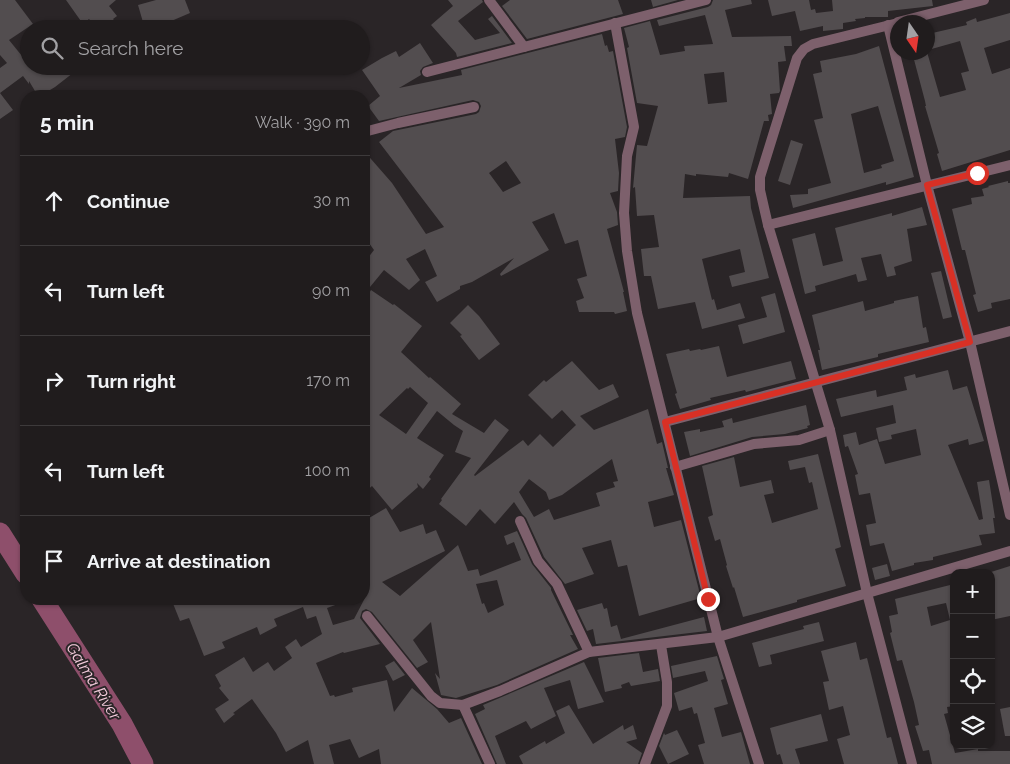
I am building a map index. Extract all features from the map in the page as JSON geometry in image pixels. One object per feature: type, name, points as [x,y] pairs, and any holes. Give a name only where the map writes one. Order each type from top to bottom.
[{"type":"street","points":[[489,0],[524,46]]},
{"type":"street","points":[[427,72],[706,0]]},
{"type":"street","points":[[925,15],[984,0]]},
{"type":"street","points":[[615,23],[634,127],[627,156],[624,183],[624,213],[627,251],[636,313],[718,637],[759,764]]},
{"type":"street","points":[[890,24],[813,44],[804,49],[797,58],[759,183],[768,225],[830,430],[867,593],[912,764]]},
{"type":"street","points":[[902,60],[927,185],[970,342],[1010,515]]},
{"type":"street","points":[[370,130],[474,107]]},
{"type":"street","points":[[768,225],[1010,165]]},
{"type":"street","points":[[665,422],[1010,331]]},
{"type":"street","points":[[675,467],[754,444],[799,440],[830,430]]},
{"type":"street","points":[[520,521],[538,561],[557,584],[589,652]]},
{"type":"street","points":[[367,616],[431,696],[440,703],[463,705],[589,652],[718,637],[1010,551]]},
{"type":"street","points":[[645,764],[667,706],[667,682],[661,644]]},
{"type":"street","points":[[463,705],[490,764]]},
{"type":"building","points":[[0,0],[15,0],[30,20],[20,20],[20,33],[9,40],[20,54],[20,75],[70,75],[50,90],[34,90],[23,76],[0,93],[0,68],[7,63],[0,55]]},
{"type":"building","points":[[66,0],[116,0],[109,6],[117,16],[114,20],[80,20]]},
{"type":"building","points":[[156,0],[185,0],[190,13],[174,20],[142,20],[138,5]]},
{"type":"building","points":[[448,0],[482,0],[483,2],[458,21],[475,40],[500,33],[488,19],[492,16],[512,43],[457,57],[456,53],[431,25],[453,6]]},
{"type":"building","points":[[510,0],[618,0],[623,14],[527,39],[502,6]]},
{"type":"building","points":[[651,0],[678,0],[653,7]]},
{"type":"building","points":[[713,0],[751,0],[752,4],[725,10],[732,37],[791,36],[792,46],[784,46],[786,61],[778,62],[780,91],[779,93],[770,94],[772,114],[768,115],[769,121],[764,121],[748,179],[729,173],[728,177],[685,174],[683,198],[750,196],[751,208],[769,278],[732,287],[729,276],[745,272],[740,249],[702,259],[712,300],[714,299],[717,310],[740,303],[745,318],[702,329],[695,302],[658,309],[651,276],[644,276],[641,249],[659,247],[654,215],[637,216],[635,187],[633,188],[637,145],[647,146],[658,106],[637,103],[627,48],[629,47],[624,28],[650,21],[660,55],[685,51],[684,46],[713,44],[705,15],[659,26],[657,20],[711,5]],"holes":[[[724,72],[727,102],[708,104],[704,74]]]},
{"type":"building","points":[[768,0],[809,0],[811,10],[815,9],[816,13],[833,11],[832,0],[932,0],[933,6],[888,11],[888,17],[855,19],[856,21],[843,23],[843,29],[823,31],[823,26],[800,31],[795,11],[772,16]]},
{"type":"building","points":[[1010,13],[1010,40],[984,48],[992,74],[1010,68],[1010,150],[942,171],[914,60],[929,60],[940,97],[966,90],[961,73],[969,71],[960,41],[935,48],[935,32],[967,25],[966,22],[976,18],[977,22]]},
{"type":"building","points":[[602,34],[605,46],[607,45],[609,52],[613,51],[627,127],[625,137],[615,139],[619,173],[618,191],[610,193],[617,212],[618,225],[607,229],[624,292],[627,311],[615,314],[614,312],[579,312],[576,301],[584,298],[577,279],[587,276],[578,240],[565,244],[554,213],[532,222],[549,250],[501,276],[500,274],[514,258],[472,282],[460,286],[460,289],[437,302],[425,282],[437,276],[425,249],[406,259],[420,280],[409,290],[384,270],[370,287],[370,255],[374,250],[370,244],[370,158],[392,183],[426,234],[444,227],[379,142],[393,131],[476,114],[481,106],[479,102],[473,100],[379,121],[370,109],[370,104],[380,96],[365,75],[370,75],[370,65],[382,58],[396,51],[399,57],[420,43],[433,63],[423,67],[420,71],[421,75],[399,88],[462,75],[461,70]],"holes":[[[506,161],[521,183],[503,192],[489,173]]]},
{"type":"building","points":[[879,46],[914,177],[886,185],[886,182],[793,208],[790,195],[808,194],[808,189],[831,183],[814,120],[823,118],[813,74],[822,72],[820,61],[856,54]],"holes":[[[878,106],[894,161],[881,165],[882,168],[864,173],[851,114]]]},
{"type":"building","points":[[0,93],[13,110],[0,119]]},
{"type":"building","points":[[791,140],[803,144],[790,185],[778,181]]},
{"type":"building","points":[[1008,181],[1010,183],[1010,299],[991,303],[992,308],[978,312],[973,295],[976,294],[965,250],[962,250],[952,209],[972,204],[971,198],[984,196],[982,189],[988,186]]},
{"type":"building","points":[[922,207],[927,225],[907,229],[912,261],[894,267],[896,275],[887,277],[881,254],[861,258],[867,280],[858,282],[856,274],[815,286],[816,291],[805,294],[792,239],[815,233],[823,266],[843,261],[835,228],[892,213],[892,216]]},
{"type":"building","points":[[941,271],[952,317],[943,319],[931,273]]},
{"type":"building","points":[[371,290],[394,304],[422,326],[401,352],[461,404],[452,414],[484,433],[495,419],[509,430],[475,476],[523,440],[528,446],[540,434],[553,447],[576,425],[562,410],[552,419],[528,395],[544,380],[546,382],[572,361],[599,390],[613,384],[619,397],[580,416],[594,430],[648,409],[657,444],[662,442],[668,468],[666,468],[674,495],[648,502],[654,527],[681,520],[701,598],[639,616],[627,565],[618,567],[611,540],[582,548],[594,574],[565,584],[544,557],[526,518],[514,502],[495,524],[480,509],[466,526],[439,504],[471,458],[455,452],[463,431],[437,411],[417,438],[444,455],[429,477],[431,479],[423,489],[417,483],[418,487],[392,510],[372,486],[370,488]],"holes":[[[410,387],[428,403],[406,434],[379,415]],[[612,459],[618,481],[613,482],[615,487],[596,493],[600,506],[554,520],[549,509],[534,517],[519,492],[529,479],[546,492],[549,500],[562,495]]]},
{"type":"building","points":[[775,293],[785,332],[743,344],[738,325],[767,317],[761,297]]},
{"type":"building","points":[[918,296],[923,328],[926,327],[929,342],[878,354],[878,357],[822,370],[818,350],[820,350],[812,315],[863,301],[865,311],[894,303],[894,301]]},
{"type":"building","points":[[468,305],[479,316],[500,344],[479,360],[460,336],[462,335],[450,323]]},
{"type":"building","points":[[719,346],[727,377],[791,361],[796,379],[746,392],[745,390],[710,398],[711,400],[680,409],[666,354],[689,349],[690,351],[701,350]]},
{"type":"building","points":[[948,370],[953,390],[967,386],[984,441],[969,445],[968,439],[948,445],[979,520],[983,519],[977,482],[989,480],[995,518],[993,518],[995,533],[979,535],[982,545],[933,557],[933,560],[914,563],[914,565],[892,571],[884,543],[870,546],[866,525],[876,523],[870,493],[859,495],[855,475],[858,474],[848,446],[845,447],[843,435],[856,432],[859,445],[877,439],[885,464],[921,455],[916,429],[891,435],[892,439],[879,442],[876,428],[896,423],[893,405],[841,417],[836,399],[876,390],[877,397],[907,390],[904,377],[915,374],[916,378]]},
{"type":"building","points":[[806,405],[810,425],[807,426],[808,428],[785,434],[752,437],[690,456],[684,432],[700,429],[700,432],[724,427],[722,421],[732,418],[733,423]]},
{"type":"building","points":[[818,454],[841,547],[835,549],[846,586],[743,617],[726,566],[720,539],[715,541],[708,517],[713,515],[702,466],[734,457],[740,487],[771,480],[774,493],[764,495],[772,523],[818,509],[812,482],[809,483],[805,467],[790,470],[788,461]]},
{"type":"building","points":[[386,508],[400,532],[423,524],[426,534],[436,530],[445,551],[382,582],[400,596],[458,545],[468,571],[478,569],[480,576],[521,560],[514,542],[507,545],[504,536],[517,531],[532,564],[551,588],[573,635],[570,635],[578,649],[497,685],[456,698],[441,695],[435,673],[440,679],[431,622],[413,640],[428,662],[417,668],[372,612],[366,609],[362,611],[360,618],[380,644],[343,652],[316,663],[330,696],[334,695],[335,697],[353,692],[352,688],[387,680],[394,712],[412,688],[437,709],[449,723],[461,718],[482,764],[381,764],[379,749],[359,758],[350,739],[329,745],[334,764],[314,764],[308,740],[286,752],[276,733],[252,699],[233,713],[235,714],[224,723],[215,709],[229,700],[219,688],[221,686],[215,675],[244,657],[253,672],[268,662],[274,671],[292,658],[285,647],[296,639],[301,647],[322,634],[316,616],[307,619],[303,607],[274,619],[277,626],[260,635],[257,627],[222,642],[225,648],[204,656],[189,618],[180,621],[174,605],[335,605],[327,608],[333,625],[354,619],[361,605],[370,605],[370,517]],"holes":[[[497,580],[504,605],[488,613],[484,603],[482,604],[476,584]]]},
{"type":"building","points":[[887,564],[890,576],[875,580],[872,568]]},
{"type":"building","points":[[1010,566],[1010,616],[995,619],[995,614],[995,571]]},
{"type":"building","points":[[950,585],[950,620],[950,659],[950,704],[950,707],[947,707],[948,713],[944,714],[950,735],[950,749],[954,749],[955,753],[978,749],[978,751],[1010,751],[1010,764],[932,764],[929,750],[923,751],[915,726],[919,725],[914,702],[902,660],[897,661],[890,633],[892,632],[889,616],[898,614],[895,599]],"holes":[[[946,603],[950,620],[931,626],[927,607]]]},
{"type":"building","points":[[602,603],[604,609],[607,608],[611,627],[617,625],[621,639],[704,617],[707,631],[596,644],[593,629],[587,631],[577,610]]},
{"type":"building","points":[[819,622],[824,641],[770,655],[772,664],[759,667],[752,643],[804,629],[803,626]]},
{"type":"building","points":[[856,642],[860,660],[867,658],[887,738],[891,737],[898,764],[844,764],[837,739],[850,735],[843,706],[829,710],[823,682],[829,681],[821,651]]},
{"type":"building","points":[[639,653],[643,672],[658,669],[660,681],[631,686],[629,682],[621,685],[622,688],[605,692],[598,658]]},
{"type":"building","points":[[717,656],[724,679],[721,680],[728,704],[714,708],[722,737],[741,732],[750,764],[704,764],[698,745],[705,743],[697,713],[694,714],[692,707],[679,711],[674,693],[708,681],[705,671],[673,678],[671,666]]},
{"type":"building","points":[[394,661],[405,675],[393,681],[385,666]]},
{"type":"building","points":[[584,662],[604,702],[578,709],[570,680],[544,688],[556,716],[531,729],[526,721],[495,736],[506,764],[497,764],[475,714],[485,709],[483,705]]},
{"type":"building","points":[[569,705],[593,744],[623,725],[624,730],[633,725],[637,739],[626,742],[642,753],[638,764],[523,764],[519,756],[545,741],[546,744],[565,733],[556,711]]},
{"type":"building","points":[[1010,707],[1010,736],[1005,736],[1000,709]]},
{"type":"building","points":[[821,714],[828,741],[795,749],[800,764],[783,764],[780,754],[777,755],[770,728]]},
{"type":"building","points":[[677,730],[689,754],[668,764],[659,746],[664,733],[665,735]]},
{"type":"waterway","name":"Galma River","points":[[0,533],[20,565]]},
{"type":"waterway","name":"Galma River","points":[[46,605],[122,724],[143,764]]},
{"type":"route","points":[[708,599],[665,422],[970,342],[927,185],[977,173]]}]
